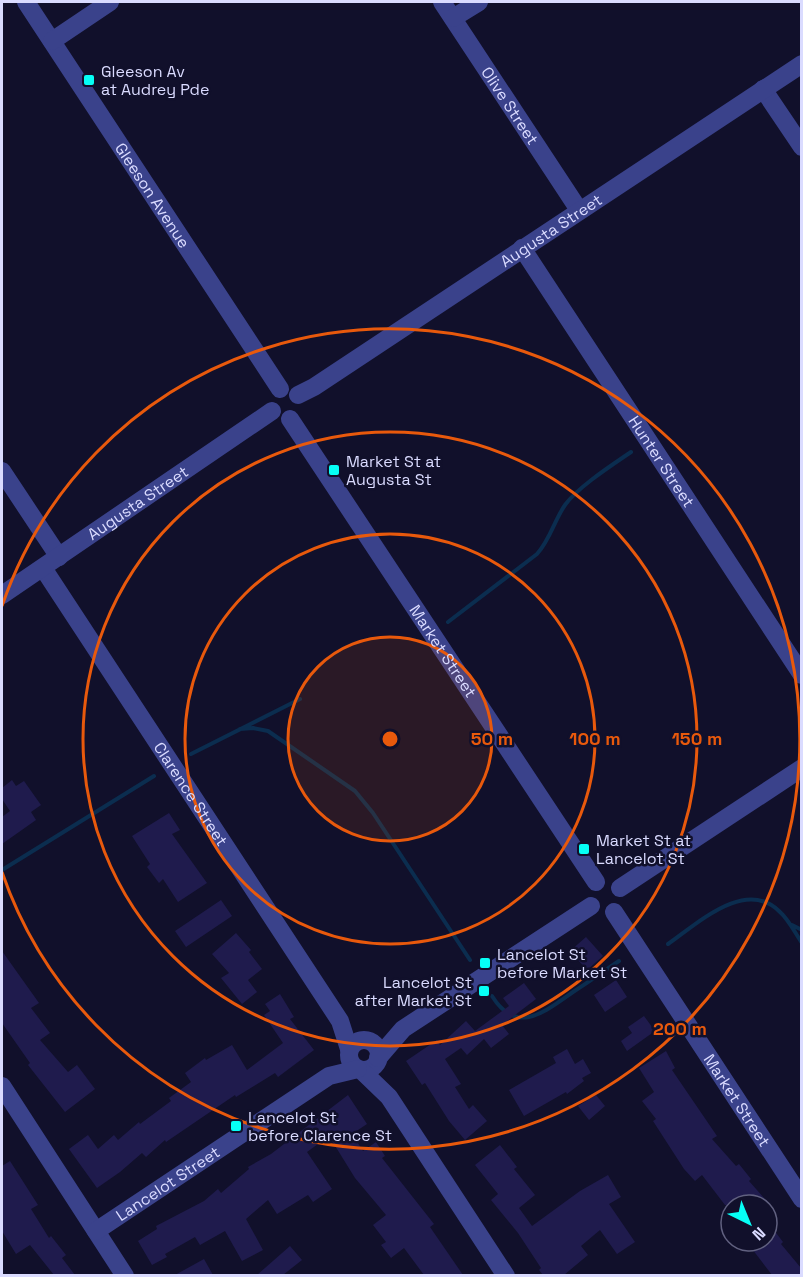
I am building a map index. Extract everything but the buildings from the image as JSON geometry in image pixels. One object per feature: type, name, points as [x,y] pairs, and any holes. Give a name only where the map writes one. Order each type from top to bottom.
[{"type":"street","name":"Gleeson Avenue","points":[[26,2],[280,389]]},
{"type":"street","points":[[52,41],[110,2]]},
{"type":"street","name":"Olive Street","points":[[442,2],[579,210]]},
{"type":"street","points":[[453,18],[479,2]]},
{"type":"street","name":"Augusta Street","points":[[298,394],[314,387],[801,64]]},
{"type":"street","points":[[763,89],[801,147]]},
{"type":"street","name":"Hunter Street","points":[[522,248],[801,675]]},
{"type":"street","points":[[288,388],[298,394],[301,402],[300,411],[290,418],[279,418],[270,406],[272,396],[280,389],[288,388]]},
{"type":"street","name":"Augusta Street","points":[[2,595],[272,411]]},
{"type":"street","name":"Market Street","points":[[290,418],[596,882]]},
{"type":"street","points":[[2,471],[59,557]]},
{"type":"street","name":"Clarence Street","points":[[43,568],[358,1045]]},
{"type":"street","points":[[620,888],[801,768]]},
{"type":"street","points":[[608,880],[620,888],[622,901],[614,912],[602,913],[591,906],[589,895],[596,882],[608,880]]},
{"type":"street","points":[[506,1275],[389,1096],[350,1062],[358,1045],[403,1029],[591,906]]},
{"type":"street","name":"Market Street","points":[[614,912],[801,1199]]},
{"type":"street","points":[[359,1069],[371,1068],[403,1029]]},
{"type":"street","points":[[358,1045],[376,1047],[389,1096]]},
{"type":"street","name":"Lancelot Street","points":[[96,1231],[329,1076],[358,1045]]},
{"type":"street","name":"Lancelot Street","points":[[329,1076],[359,1069]]},
{"type":"street","points":[[2,1086],[125,1275]]},
{"type":"waterway","points":[[448,622],[537,554],[561,511],[571,498],[631,452]]},
{"type":"waterway","points":[[191,754],[300,699]]},
{"type":"waterway","points":[[240,729],[253,728],[268,731],[355,791],[373,813],[470,960]]},
{"type":"waterway","points":[[2,870],[154,776]]},
{"type":"waterway","points":[[668,944],[722,907],[737,901],[752,899],[767,903],[780,912],[802,943]]},
{"type":"waterway","points":[[792,925],[802,930]]},
{"type":"waterway","points":[[492,996],[501,1008],[511,1015],[521,1018],[531,1016],[552,1007],[619,961]]},
{"type":"place","name":"Gleeson Av at Audrey Pde","points":[[89,80]]},
{"type":"place","name":"Market St at Augusta St","points":[[334,470]]},
{"type":"place","name":"Market St at Lancelot St","points":[[584,849]]},
{"type":"place","name":"Lancelot St before Market St","points":[[485,963]]},
{"type":"place","name":"Lancelot St after Market St","points":[[484,991]]},
{"type":"place","name":"Lancelot St before Clarence St","points":[[236,1126]]}]
